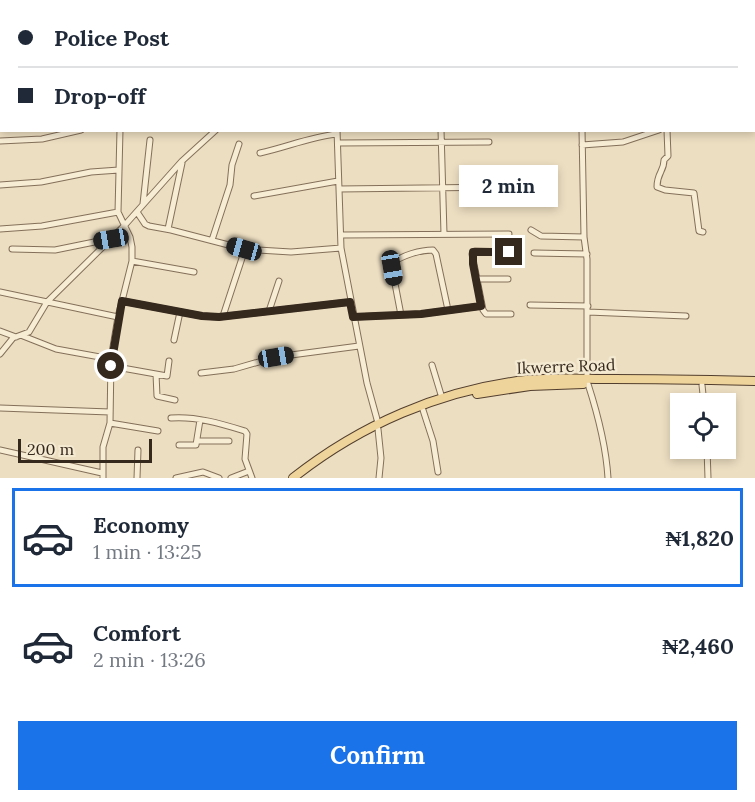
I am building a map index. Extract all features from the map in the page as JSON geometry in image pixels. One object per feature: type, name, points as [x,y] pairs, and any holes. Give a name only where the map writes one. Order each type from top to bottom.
[{"type":"main road","name":"Ikwerre Road","points":[[293,478],[339,445],[378,426],[442,398],[488,386],[527,380],[755,381]]},
{"type":"main road","points":[[302,478],[378,426],[474,395],[512,388],[587,381],[755,386]]},
{"type":"street","points":[[0,141],[42,139],[72,132]]},
{"type":"street","points":[[0,450],[103,475],[103,447],[110,423],[111,359],[118,317],[132,261],[132,247],[118,212],[120,132]]},
{"type":"street","points":[[0,354],[20,336],[29,332],[47,302],[124,226],[182,161],[214,132]]},
{"type":"street","points":[[260,153],[306,138],[338,132],[341,248],[359,346],[378,426],[381,458],[379,478]]},
{"type":"street","points":[[441,132],[444,234]]},
{"type":"street","points":[[582,132],[584,237],[587,254],[587,381],[600,425],[608,478]]},
{"type":"street","points":[[582,145],[623,142],[653,132]]},
{"type":"street","points":[[667,132],[668,156],[657,176],[657,187],[694,193],[699,231],[703,232]]},
{"type":"street","points":[[143,205],[150,140]]},
{"type":"street","points":[[338,143],[489,142]]},
{"type":"street","points":[[212,240],[230,185],[232,165],[239,144]]},
{"type":"street","points":[[168,229],[182,161]]},
{"type":"street","points":[[0,185],[41,182],[91,172],[118,170]]},
{"type":"street","points":[[254,196],[338,181]]},
{"type":"street","points":[[339,189],[506,187]]},
{"type":"street","points":[[0,229],[42,226],[118,212]]},
{"type":"street","points":[[137,212],[145,224],[246,249],[291,252],[341,248]]},
{"type":"street","points":[[531,230],[541,236],[584,237]]},
{"type":"street","points":[[341,235],[508,234]]},
{"type":"street","points":[[12,249],[55,250],[111,239]]},
{"type":"street","points":[[223,316],[246,249]]},
{"type":"street","points":[[401,315],[393,263],[428,250],[433,250],[436,254],[448,310]]},
{"type":"street","points":[[509,252],[473,252],[481,306],[486,314],[511,314]]},
{"type":"street","points":[[534,253],[587,254]]},
{"type":"street","points":[[132,261],[195,272]]},
{"type":"street","points":[[476,279],[508,279]]},
{"type":"street","points":[[269,312],[279,281]]},
{"type":"street","points":[[0,292],[118,317]]},
{"type":"street","points":[[122,301],[202,316],[269,312],[350,302]]},
{"type":"street","points":[[530,305],[686,316]]},
{"type":"street","points":[[353,317],[401,315],[481,306]]},
{"type":"street","points":[[174,340],[180,312]]},
{"type":"street","points":[[0,331],[56,349],[111,359]]},
{"type":"street","points":[[201,373],[234,369],[276,357],[359,346]]},
{"type":"street","points":[[111,366],[167,376],[169,361]]},
{"type":"street","points":[[432,365],[442,398]]},
{"type":"street","points":[[156,374],[157,396],[175,400]]},
{"type":"street","points":[[702,385],[703,393]]},
{"type":"street","points":[[0,408],[110,412]]},
{"type":"street","points":[[423,410],[434,441],[438,471]]},
{"type":"street","points":[[171,418],[183,417],[200,420],[247,432],[245,459],[252,478]]},
{"type":"street","points":[[179,445],[196,445],[200,420]]},
{"type":"street","points":[[110,423],[158,431]]},
{"type":"street","points":[[197,441],[229,441]]},
{"type":"street","points":[[137,478],[138,450]]},
{"type":"street","points":[[707,459],[708,478]]},
{"type":"street","points":[[231,478],[249,471]]},
{"type":"street","points":[[176,478],[202,472],[219,478]]},
{"type":"route","points":[[111,366],[122,301],[219,317],[350,302],[353,317],[421,314],[481,306],[473,252],[509,252]]}]
